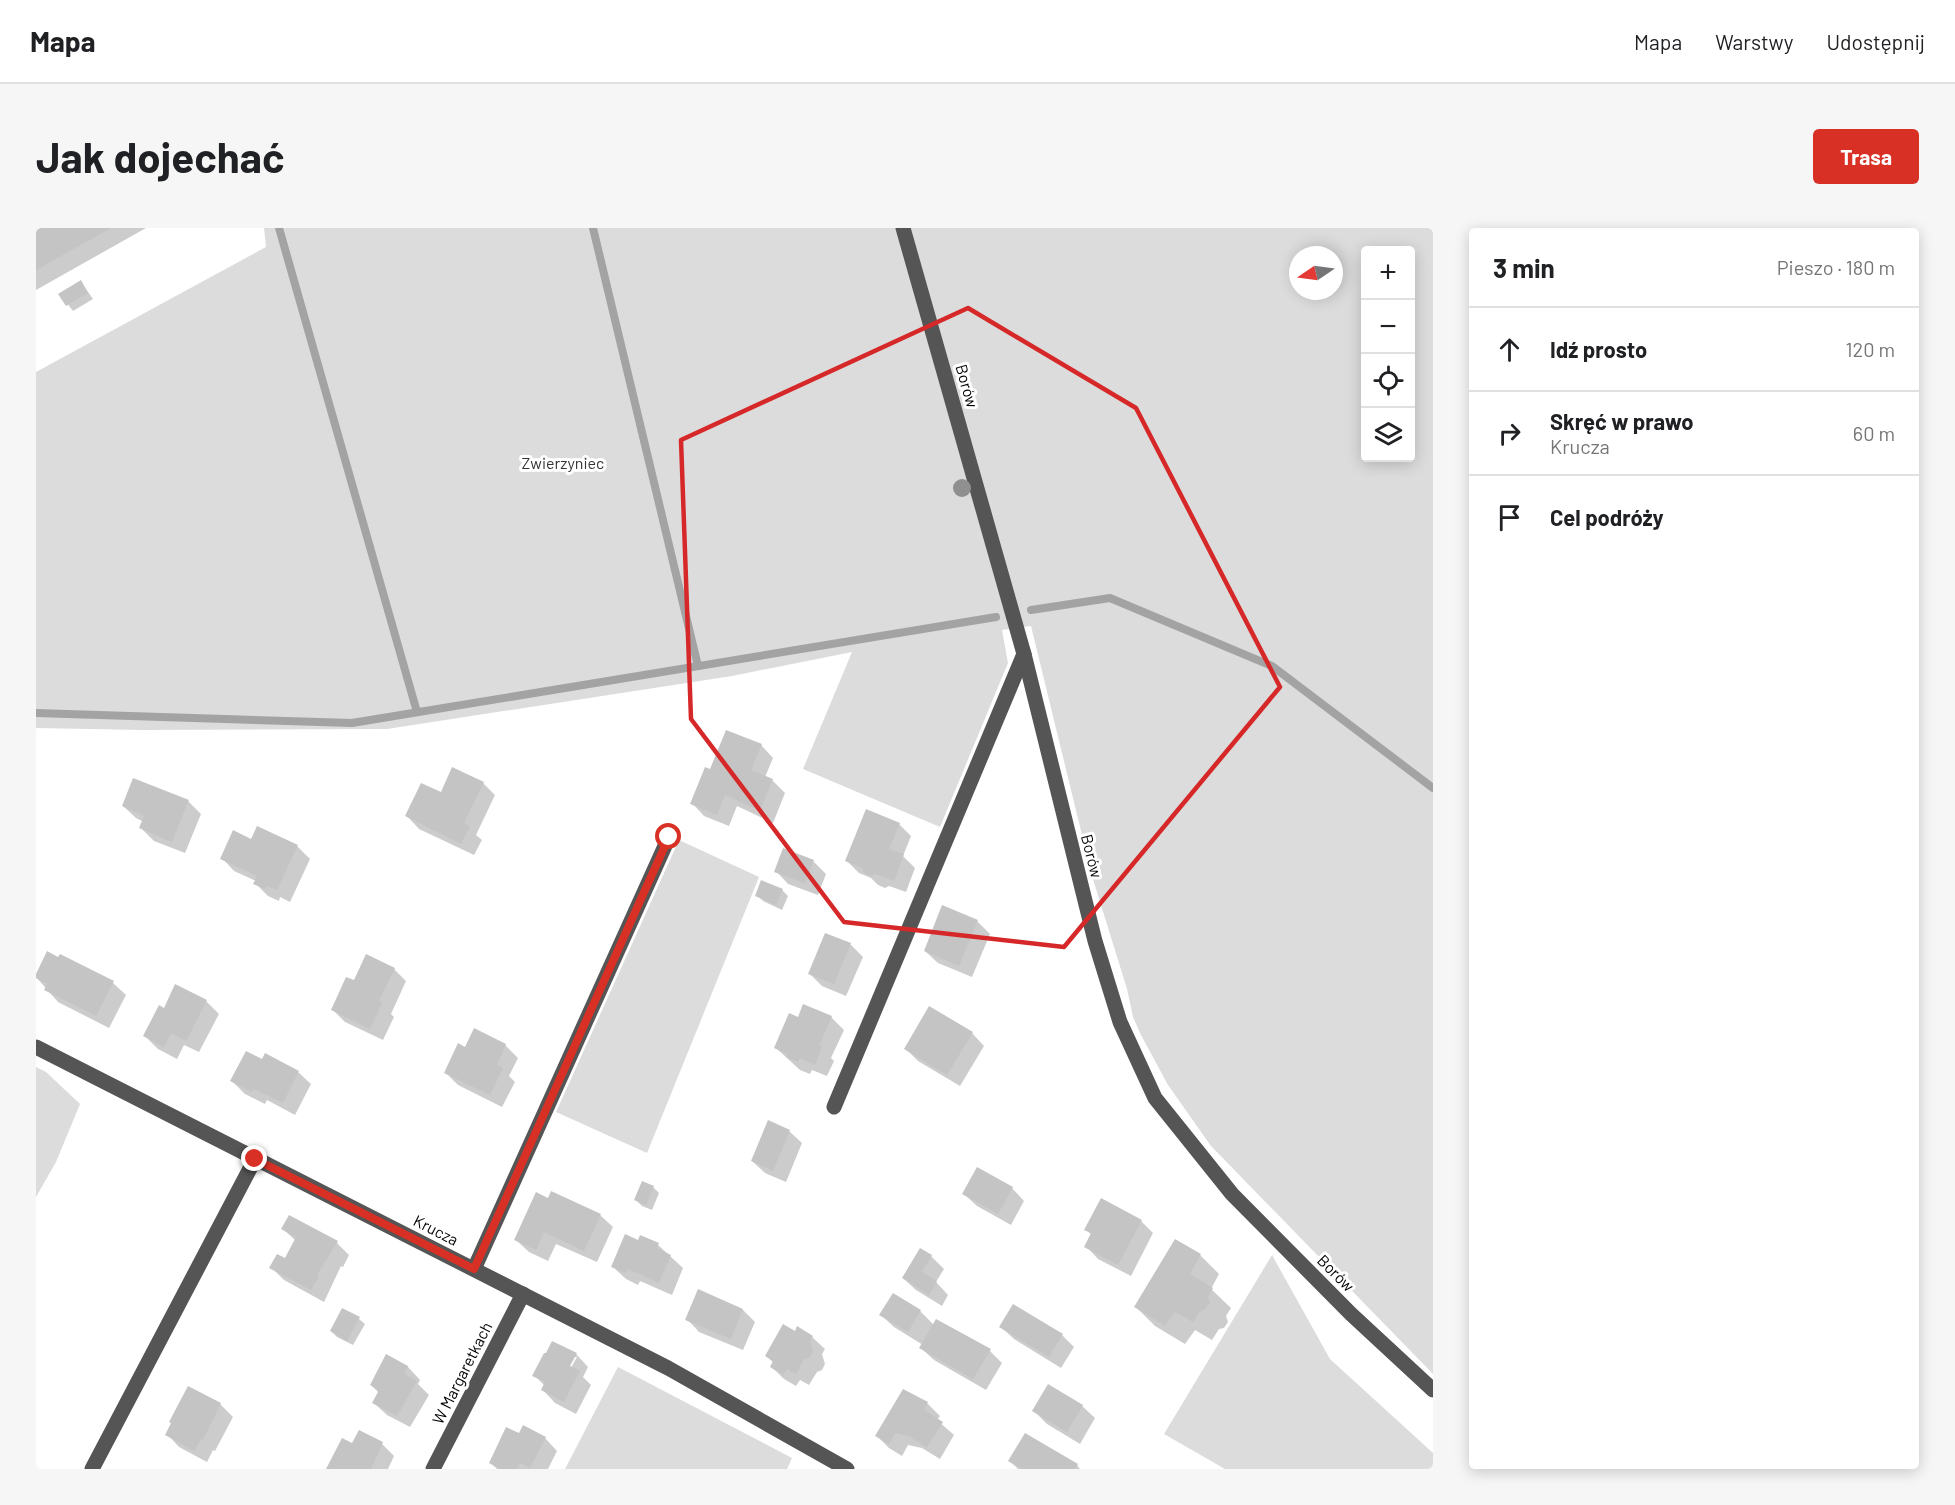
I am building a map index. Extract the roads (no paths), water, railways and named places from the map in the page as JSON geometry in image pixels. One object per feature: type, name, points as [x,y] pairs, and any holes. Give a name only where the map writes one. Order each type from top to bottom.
[{"type":"street","name":"Borów","points":[[903,228],[1024,654],[1095,941],[1120,1022],[1155,1098],[1232,1194],[1351,1314],[1433,1390]]},
{"type":"street","points":[[834,1107],[1024,654]]},
{"type":"street","points":[[474,1269],[669,837]]},
{"type":"street","name":"Krucza","points":[[36,1047],[668,1368],[847,1469]]},
{"type":"street","points":[[92,1469],[255,1159]]},
{"type":"street","name":"W Margaretkach","points":[[433,1469],[523,1294]]},
{"type":"waterway","points":[[279,228],[417,712]]},
{"type":"waterway","points":[[593,228],[698,666]]},
{"type":"waterway","points":[[1031,610],[1110,598],[1272,666],[1433,788]]},
{"type":"waterway","points":[[36,713],[352,723],[996,617]]},
{"type":"park label","name":"Zwierzyniec","points":[[563,463]]}]
